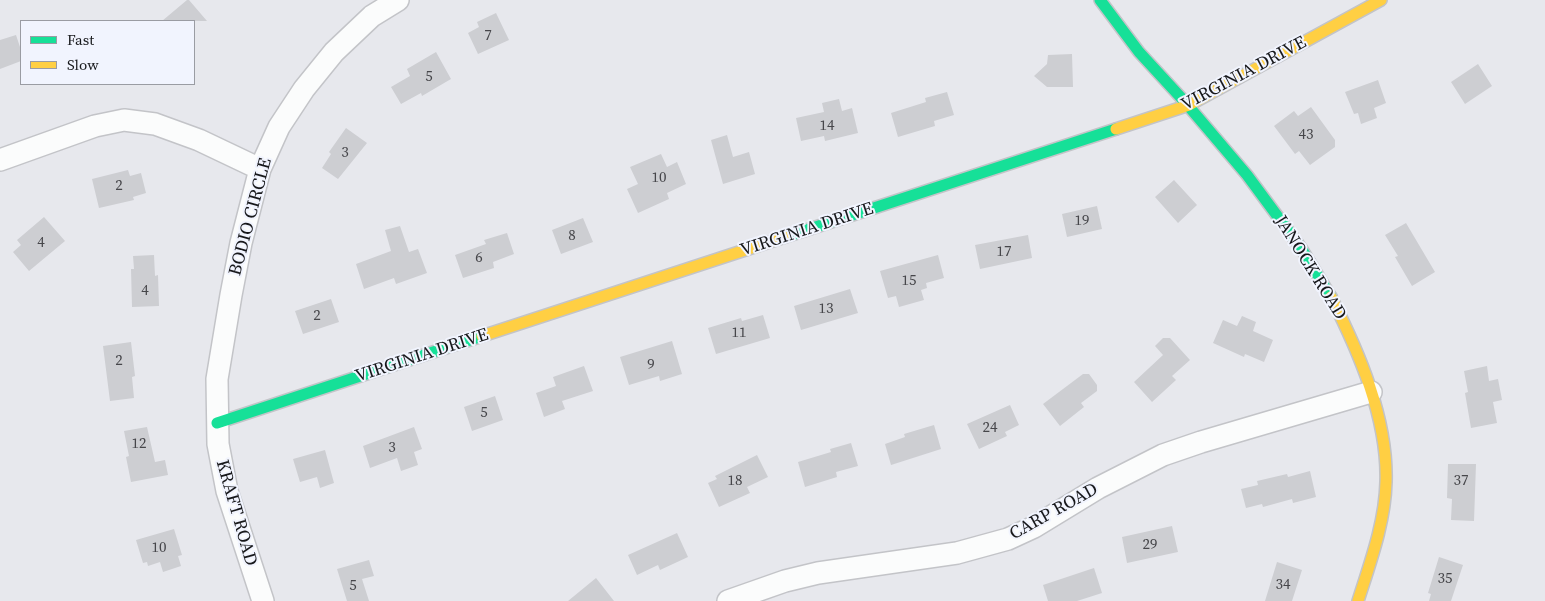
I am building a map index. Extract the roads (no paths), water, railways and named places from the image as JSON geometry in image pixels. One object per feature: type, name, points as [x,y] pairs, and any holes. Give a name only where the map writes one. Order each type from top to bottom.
[{"type":"street","name":"BODIO CIRCLE","points":[[217,423],[217,379],[230,295],[260,168],[279,127],[304,89],[334,52],[372,16],[398,0]]},
{"type":"street","points":[[1100,0],[1135,48],[1189,106]]},
{"type":"street","name":"VIRGINIA DRIVE","points":[[217,423],[1189,106],[1381,0]]},
{"type":"street","name":"JANOCK ROAD","points":[[1189,106],[1270,205],[1316,272],[1343,319],[1358,353],[1381,429],[1386,482],[1375,546],[1358,601]]},
{"type":"street","points":[[0,160],[96,126],[124,120],[155,124],[200,140],[260,168]]},
{"type":"street","name":"CARP ROAD","points":[[728,601],[785,581],[818,573],[957,553],[1008,539],[1034,528],[1098,488],[1163,455],[1371,392]]},
{"type":"street","name":"KRAFT ROAD","points":[[217,423],[221,466],[263,601]]}]
